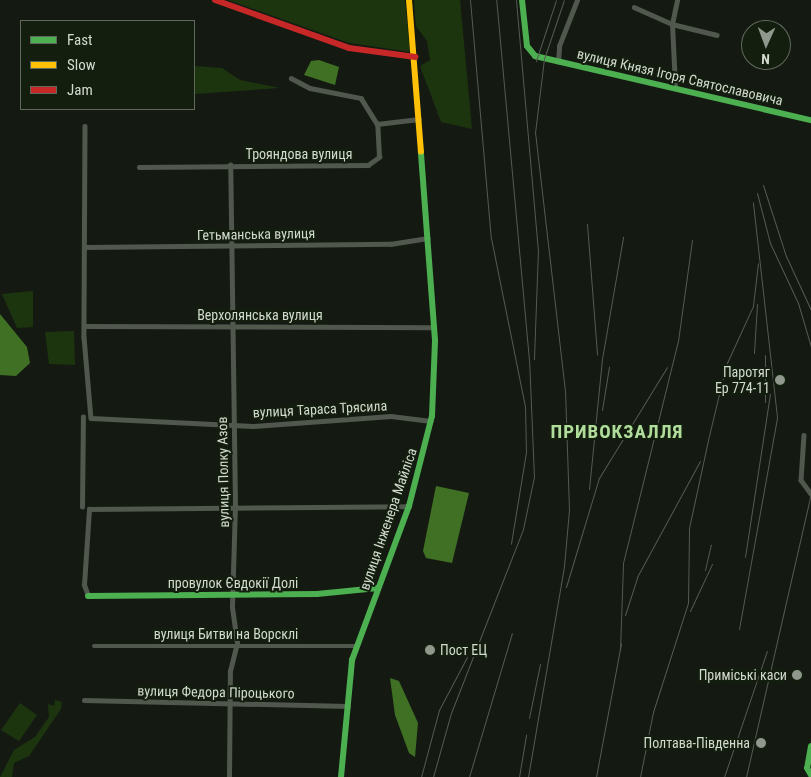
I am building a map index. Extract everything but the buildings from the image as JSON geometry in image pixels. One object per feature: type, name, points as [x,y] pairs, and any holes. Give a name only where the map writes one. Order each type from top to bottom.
[{"type":"street","points":[[215,0],[350,48],[415,57]]},
{"type":"street","name":"вулиця Інженера Майліса","points":[[341,777],[348,706],[357,646],[409,506],[431,421],[434,327],[415,57],[409,0]]},
{"type":"street","name":"вулиця Князя Ігоря Святославовича","points":[[522,0],[527,46],[544,59],[675,87],[811,120]]},
{"type":"street","points":[[558,62],[559,46],[578,0]]},
{"type":"street","points":[[675,87],[672,24],[677,0]]},
{"type":"street","points":[[634,7],[672,24],[717,35]]},
{"type":"street","points":[[291,78],[310,88],[361,98],[377,124],[419,119]]},
{"type":"street","name":"Трояндова вулиця","points":[[139,167],[368,165],[379,157],[377,124]]},
{"type":"street","points":[[85,126],[85,326]]},
{"type":"street","name":"вулиця Полку Азов","points":[[229,777],[230,704],[234,647],[235,506],[230,165]]},
{"type":"street","name":"Гетьманська вулиця","points":[[84,247],[390,244],[428,238]]},
{"type":"street","name":"Верхолянська вулиця","points":[[85,326],[434,327]]},
{"type":"street","name":"вулиця Тараса Трясила","points":[[85,326],[91,418],[188,425],[233,423],[269,426],[392,416],[431,421]]},
{"type":"street","points":[[82,506],[83,417]]},
{"type":"street","points":[[804,435],[801,480],[811,494]]},
{"type":"street","points":[[88,596],[84,585],[89,509],[235,506],[409,506]]},
{"type":"street","name":"провулок Євдокії Долі","points":[[88,596],[317,594],[366,586],[378,588]]},
{"type":"street","name":"вулиця Битви на Ворсклі","points":[[94,646],[357,646]]},
{"type":"street","name":"вулиця Федора Піроцького","points":[[84,700],[348,706]]},
{"type":"street","points":[[807,775],[811,746]]},
{"type":"shaded area","points":[[228,0],[405,0],[410,52],[349,43]]},
{"type":"shaded area","points":[[414,0],[460,0],[472,129],[441,122],[420,66],[430,60],[427,41],[416,26]]},
{"type":"shaded area","points":[[319,60],[339,67],[335,85],[304,75],[311,61]]},
{"type":"shaded area","points":[[195,66],[222,68],[240,80],[280,88],[195,94]]},
{"type":"shaded area","points":[[33,291],[33,327],[17,328],[2,294]]},
{"type":"shaded area","points":[[0,314],[27,347],[30,363],[16,376],[0,375]]},
{"type":"shaded area","points":[[74,331],[75,365],[49,364],[45,332]]},
{"type":"shaded area","points":[[436,486],[469,493],[452,563],[426,558],[423,551]]},
{"type":"shaded area","points":[[390,678],[399,681],[418,723],[415,757],[409,753],[395,715]]},
{"type":"shaded area","points":[[55,700],[62,702],[61,709],[29,756],[14,763],[12,777],[0,777],[14,750],[35,737],[49,717],[48,704],[54,706]]},
{"type":"shaded area","points":[[20,703],[37,715],[19,741],[1,730]]},
{"type":"railway","points":[[470,0],[491,238],[525,406],[526,452],[511,544]]},
{"type":"railway","points":[[433,777],[451,713],[523,529],[534,477],[529,360],[496,0]]},
{"type":"railway","points":[[516,0],[538,249],[534,359]]},
{"type":"railway","points":[[536,61],[556,0]]},
{"type":"railway","points":[[528,777],[564,566],[569,510],[565,391],[535,133],[544,59],[564,0]]},
{"type":"railway","points":[[763,185],[786,256],[811,310]]},
{"type":"railway","points":[[757,193],[770,243],[798,303],[811,347]]},
{"type":"railway","points":[[739,629],[777,417],[753,202]]},
{"type":"railway","points":[[587,224],[597,355]]},
{"type":"railway","points":[[589,489],[602,359],[623,237]]},
{"type":"railway","points":[[620,650],[623,563],[678,341],[692,240]]},
{"type":"railway","points":[[640,777],[653,712],[688,603],[689,528],[708,440],[726,365],[753,306],[758,263]]},
{"type":"railway","points":[[754,353],[757,304]]},
{"type":"railway","points":[[765,355],[765,402]]},
{"type":"railway","points":[[602,410],[609,367]]},
{"type":"railway","points":[[566,587],[599,478],[667,367]]},
{"type":"railway","points":[[745,557],[770,394]]},
{"type":"railway","points":[[625,615],[637,577],[700,461]]},
{"type":"railway","points":[[746,777],[811,493]]},
{"type":"railway","points":[[705,570],[711,545]]},
{"type":"railway","points":[[690,611],[712,564]]},
{"type":"railway","points":[[469,777],[512,633]]},
{"type":"railway","points":[[596,777],[621,643]]},
{"type":"railway","points":[[724,777],[767,651]]},
{"type":"railway","points":[[421,777],[439,710],[467,657]]},
{"type":"railway","points":[[529,718],[540,664]]},
{"type":"railway","points":[[519,777],[526,735]]},
{"type":"traffic: fast","points":[[522,0],[527,46],[535,56],[811,120]]},
{"type":"traffic: fast","points":[[341,777],[352,660],[409,506],[432,416],[435,340],[421,152]]},
{"type":"traffic: fast","points":[[88,596],[317,594],[378,588]]},
{"type":"traffic: fast","points":[[811,746],[807,768],[811,775]]},
{"type":"traffic: slow","points":[[409,0],[421,152]]},
{"type":"traffic: jam","points":[[215,0],[349,48],[415,57]]},
{"type":"place","name":"Паротяг Ер 774-11","points":[[780,380]]},
{"type":"place","name":"Пост ЕЦ","points":[[430,650]]},
{"type":"place","name":"Приміські каси","points":[[797,675]]},
{"type":"place","name":"Полтава-Південна","points":[[761,743]]},
{"type":"district","name":"ПРИВОКЗАЛЛЯ","points":[[617,432]]}]
